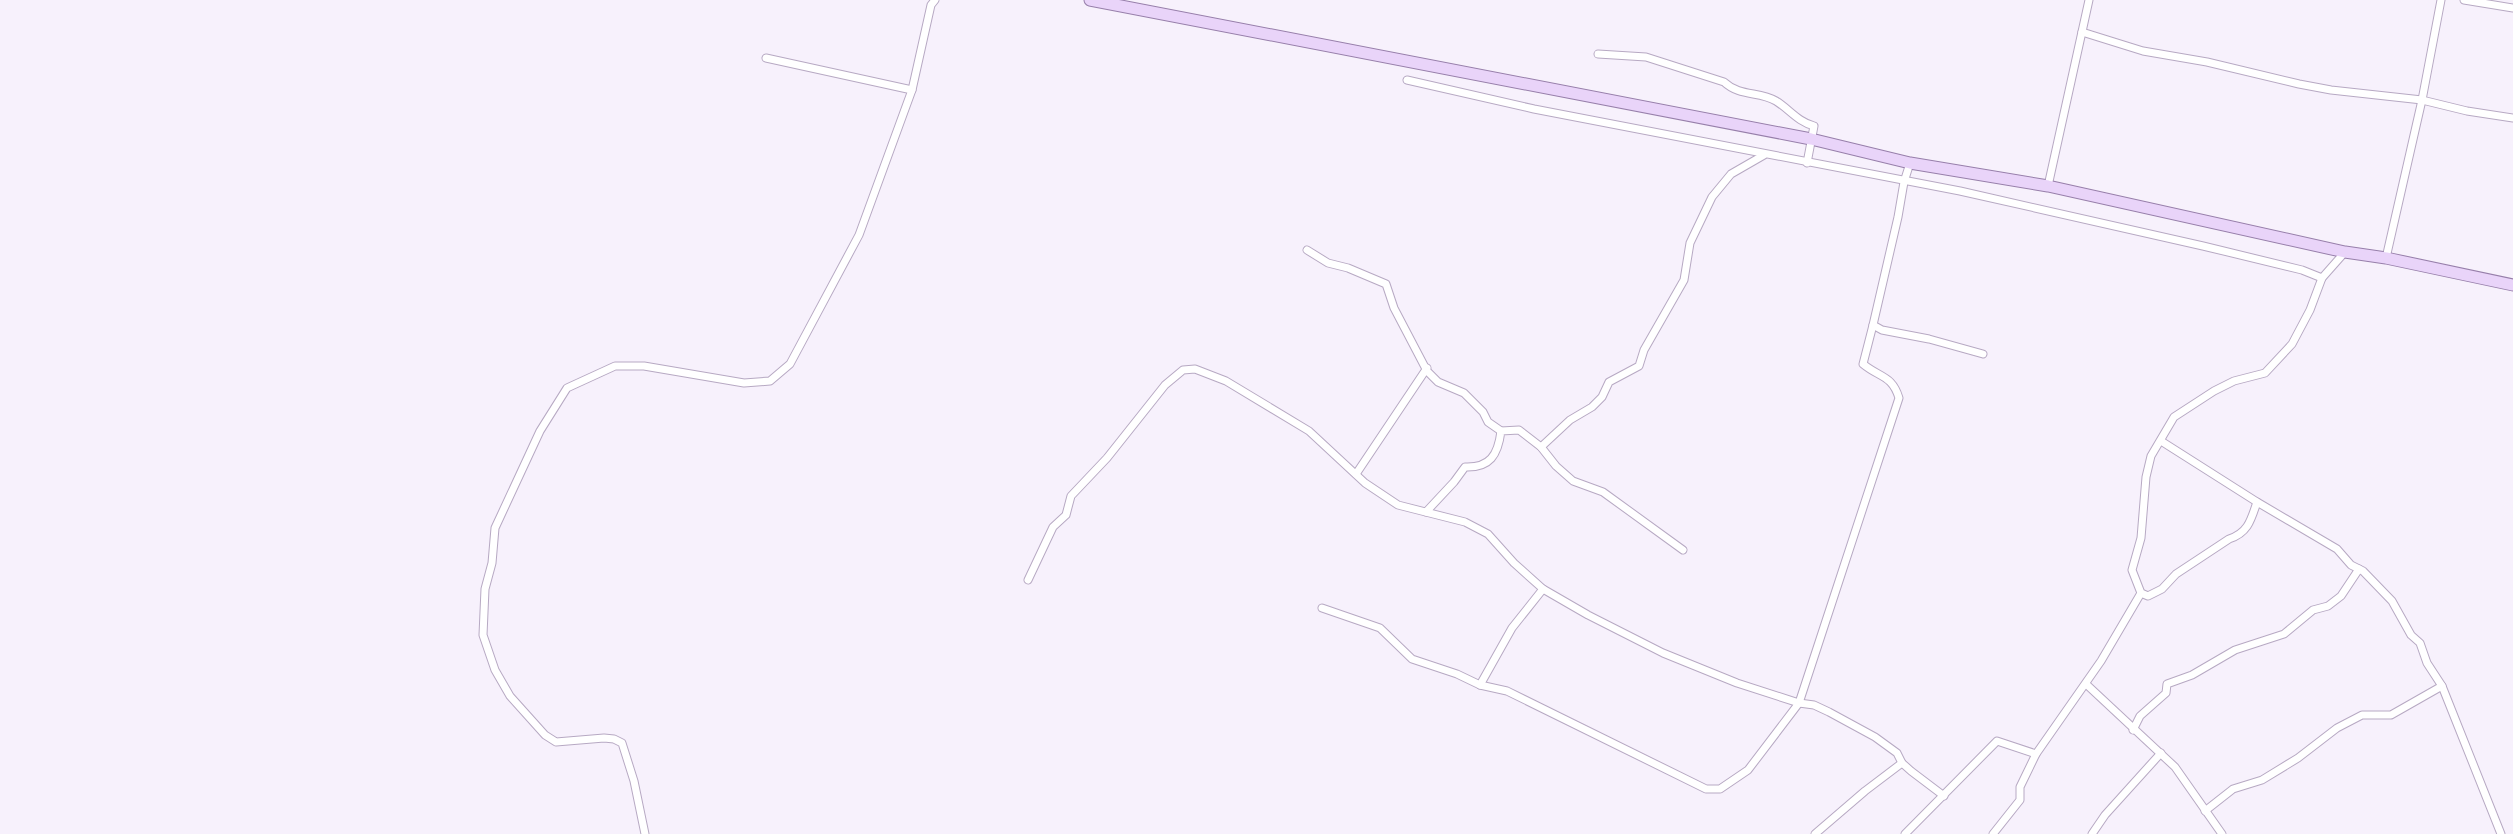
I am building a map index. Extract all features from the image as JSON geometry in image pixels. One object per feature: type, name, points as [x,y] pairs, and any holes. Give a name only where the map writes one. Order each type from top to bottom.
[{"type":"main road","points":[[1090,0],[1811,139],[1910,163],[2048,186],[2345,252],[2386,258],[2513,285]]},
{"type":"street","points":[[645,834],[634,781],[622,743],[614,739],[604,738],[556,742],[545,735],[510,696],[495,670],[483,635],[485,589],[492,563],[495,528],[540,431],[567,388],[615,366],[644,366],[744,383],[770,381],[780,375],[790,364],[859,235],[912,90],[931,5],[935,0]]},
{"type":"street","points":[[2048,186],[2089,0]]},
{"type":"street","points":[[2386,258],[2422,100],[2441,0]]},
{"type":"street","points":[[2464,0],[2513,8]]},
{"type":"street","points":[[2082,32],[2143,51],[2207,62],[2312,87],[2422,100],[2467,111],[2513,118]]},
{"type":"street","points":[[1598,54],[1646,57],[1724,82],[1733,90],[1775,100],[1804,124],[1814,126],[1806,163]]},
{"type":"street","points":[[766,58],[912,90]]},
{"type":"street","points":[[1408,80],[1534,109],[1960,192],[2203,246],[2302,270],[2322,278]]},
{"type":"street","points":[[1541,446],[1570,420],[1592,407],[1602,397],[1609,382],[1639,366],[1644,350],[1684,280],[1690,243],[1712,197],[1731,174],[1764,155]]},
{"type":"street","points":[[1322,608],[1380,628],[1412,659],[1457,674],[1480,685],[1507,691],[1540,706],[1706,790],[1720,789],[1748,770],[1799,703],[1899,398],[1895,386],[1890,380],[1863,364],[1898,217],[1904,182],[1910,163]]},
{"type":"street","points":[[1307,250],[1328,263],[1348,268],[1386,284],[1394,308],[1427,368],[1438,382],[1464,393],[1483,412],[1488,422],[1501,431],[1519,430],[1541,446],[1556,466],[1573,481],[1603,492],[1683,550]]},
{"type":"street","points":[[2257,502],[2250,525],[2239,536],[2229,539],[2176,574],[2154,595],[2148,596],[2141,593],[2132,570],[2141,538],[2146,477],[2151,456],[2162,441],[2174,417],[2214,391],[2234,381],[2264,373],[2292,344],[2310,310],[2322,278],[2345,252]]},
{"type":"street","points":[[1872,325],[1882,330],[1929,339],[1983,354]]},
{"type":"street","points":[[1356,474],[1427,368]]},
{"type":"street","points":[[1028,580],[1054,527],[1066,515],[1071,496],[1108,458],[1165,384],[1183,370],[1195,369],[1226,381],[1289,418],[1322,442],[1365,483],[1398,505],[1465,522],[1488,534],[1512,560],[1543,589],[1588,615],[1663,653],[1737,683],[1799,703],[1814,705],[1875,737],[1897,753],[1902,763],[1944,796]]},
{"type":"street","points":[[1426,512],[1454,482],[1465,467],[1480,468],[1490,461],[1500,442],[1501,431]]},
{"type":"street","points":[[2162,441],[2257,502],[2337,549],[2351,565],[2359,569],[2375,582],[2399,610],[2411,635],[2420,643],[2426,663],[2442,686],[2501,834]]},
{"type":"street","points":[[2133,730],[2140,716],[2166,693],[2167,684],[2192,675],[2234,650],[2284,634],[2313,610],[2328,606],[2341,596],[2359,569]]},
{"type":"street","points":[[1480,685],[1512,628],[1543,589]]},
{"type":"street","points":[[1994,834],[2020,800],[2020,786],[2036,754],[2120,633],[2141,593]]},
{"type":"street","points":[[2086,684],[2133,730],[2161,753],[2182,776],[2204,811],[2222,834]]},
{"type":"street","points":[[2204,811],[2233,789],[2262,780],[2298,758],[2343,725],[2362,715],[2391,715],[2442,686]]},
{"type":"street","points":[[1905,834],[1944,796],[1996,741],[2036,754]]},
{"type":"street","points":[[2092,834],[2100,820],[2161,753]]},
{"type":"street","points":[[1815,834],[1865,791],[1902,763]]}]
